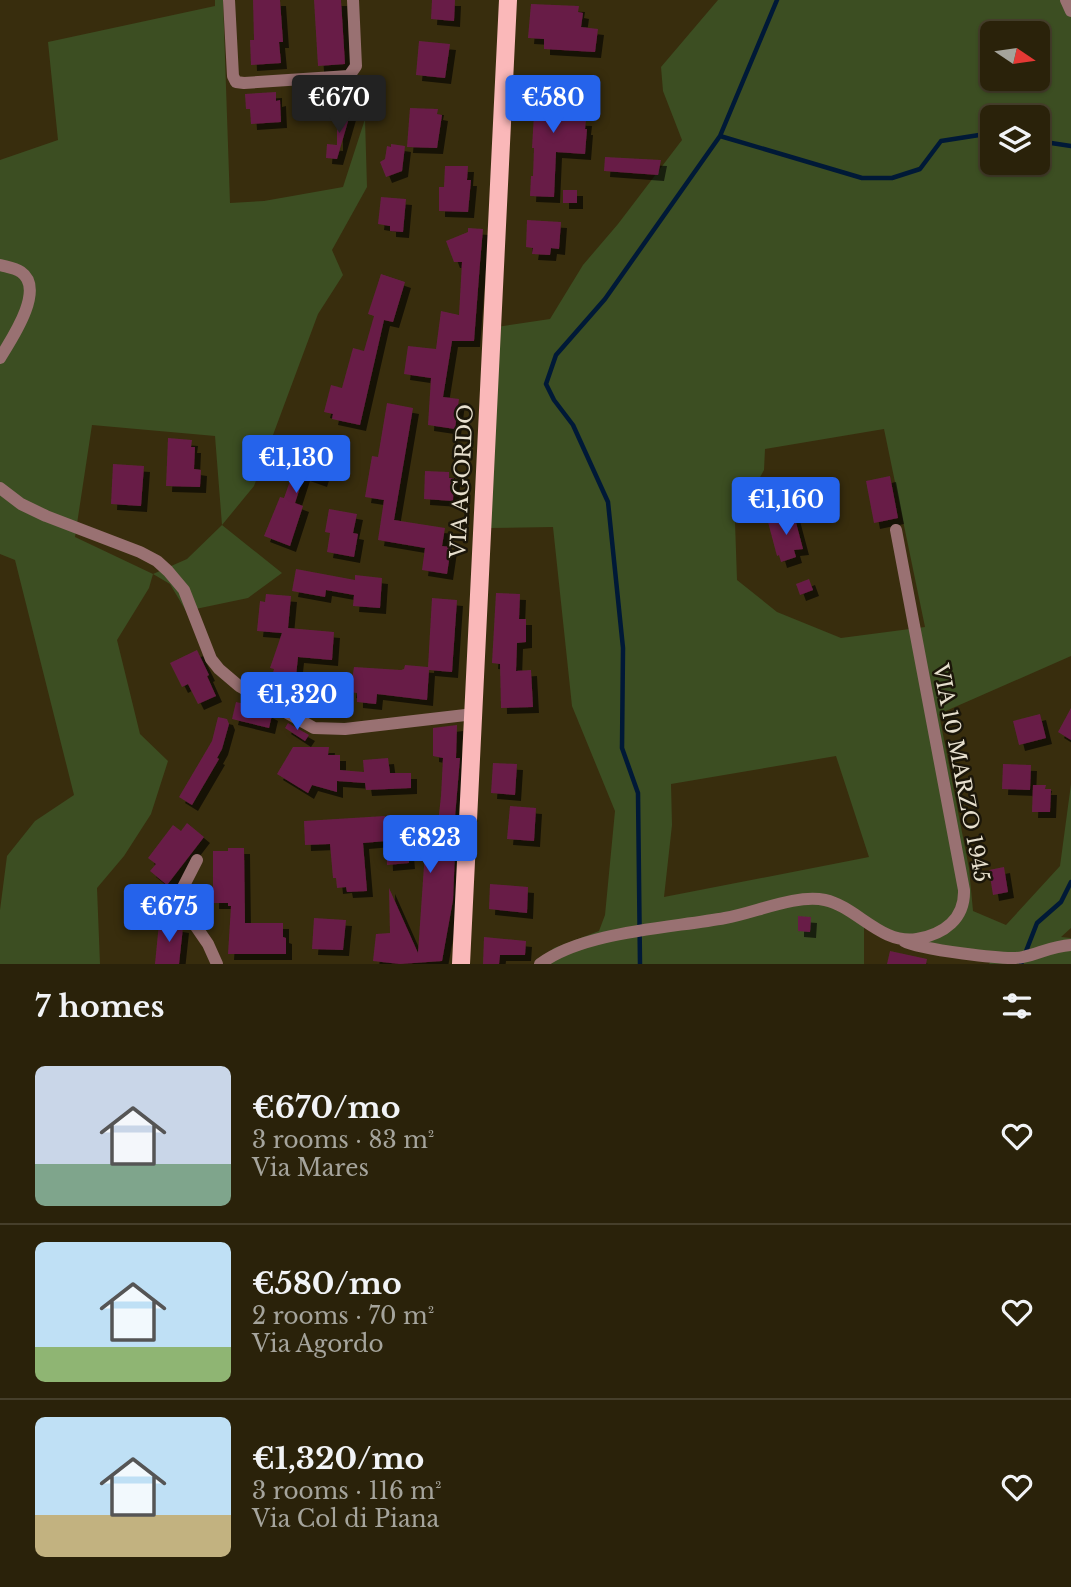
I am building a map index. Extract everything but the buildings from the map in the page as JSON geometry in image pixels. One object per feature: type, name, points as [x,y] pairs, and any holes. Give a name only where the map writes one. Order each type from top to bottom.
[{"type":"main road","name":"VIA AGORDO","points":[[461,964],[508,0]]},
{"type":"street","points":[[229,0],[233,76],[236,82],[244,83],[349,76],[356,66],[352,0]]},
{"type":"street","points":[[1066,0],[1071,10]]},
{"type":"street","points":[[0,265],[21,272],[27,277],[30,293],[20,324],[0,358]]},
{"type":"street","points":[[0,488],[21,504],[46,516],[157,561],[184,590],[211,659],[219,669],[239,686],[314,728],[345,729],[474,713]]},
{"type":"street","name":"VIA 10 MARZO 1945","points":[[540,964],[573,947],[632,932],[727,918],[802,900],[834,903],[874,928],[896,937],[918,939],[944,929],[959,916],[965,900],[896,530]]},
{"type":"street","points":[[197,860],[177,899],[208,944],[217,964]]},
{"type":"street","points":[[896,937],[920,947],[1025,956],[1053,946],[1071,945]]},
{"type":"green space","points":[[215,0],[223,0],[230,203],[264,201],[343,187],[365,119],[367,187],[332,250],[343,275],[318,314],[254,486],[222,525],[215,436],[92,425],[75,537],[153,574],[149,588],[117,640],[140,734],[168,761],[151,814],[124,856],[97,888],[100,964],[0,964],[0,910],[7,856],[35,821],[74,795],[15,560],[0,554],[0,160],[58,140],[48,42],[215,6]]},
{"type":"green space","points":[[718,0],[1071,0],[1071,656],[939,714],[969,868],[973,911],[1006,925],[1060,866],[1071,784],[1071,928],[1061,937],[1071,938],[1071,964],[989,964],[992,959],[864,927],[864,964],[535,964],[554,948],[599,931],[605,915],[615,811],[572,706],[553,527],[489,528],[497,327],[550,319],[583,265],[682,140],[663,91],[661,67]],"holes":[[[884,429],[925,627],[841,638],[777,612],[737,580],[735,522],[764,470],[765,449]],[[836,756],[869,857],[664,897],[672,825],[671,784]]]},
{"type":"green space","points":[[222,525],[282,573],[248,598],[186,611],[170,584],[153,574],[187,559]]},
{"type":"waterway","points":[[640,964],[638,793],[622,748],[623,648],[608,502],[573,425],[554,400],[546,384],[556,355],[605,299],[720,136],[777,0]]},
{"type":"waterway","points":[[720,136],[862,178],[892,178],[920,169],[941,141],[980,135]]},
{"type":"waterway","points":[[1050,143],[1071,146]]},
{"type":"waterway","points":[[1021,964],[1037,923],[1061,902],[1071,882]]}]
